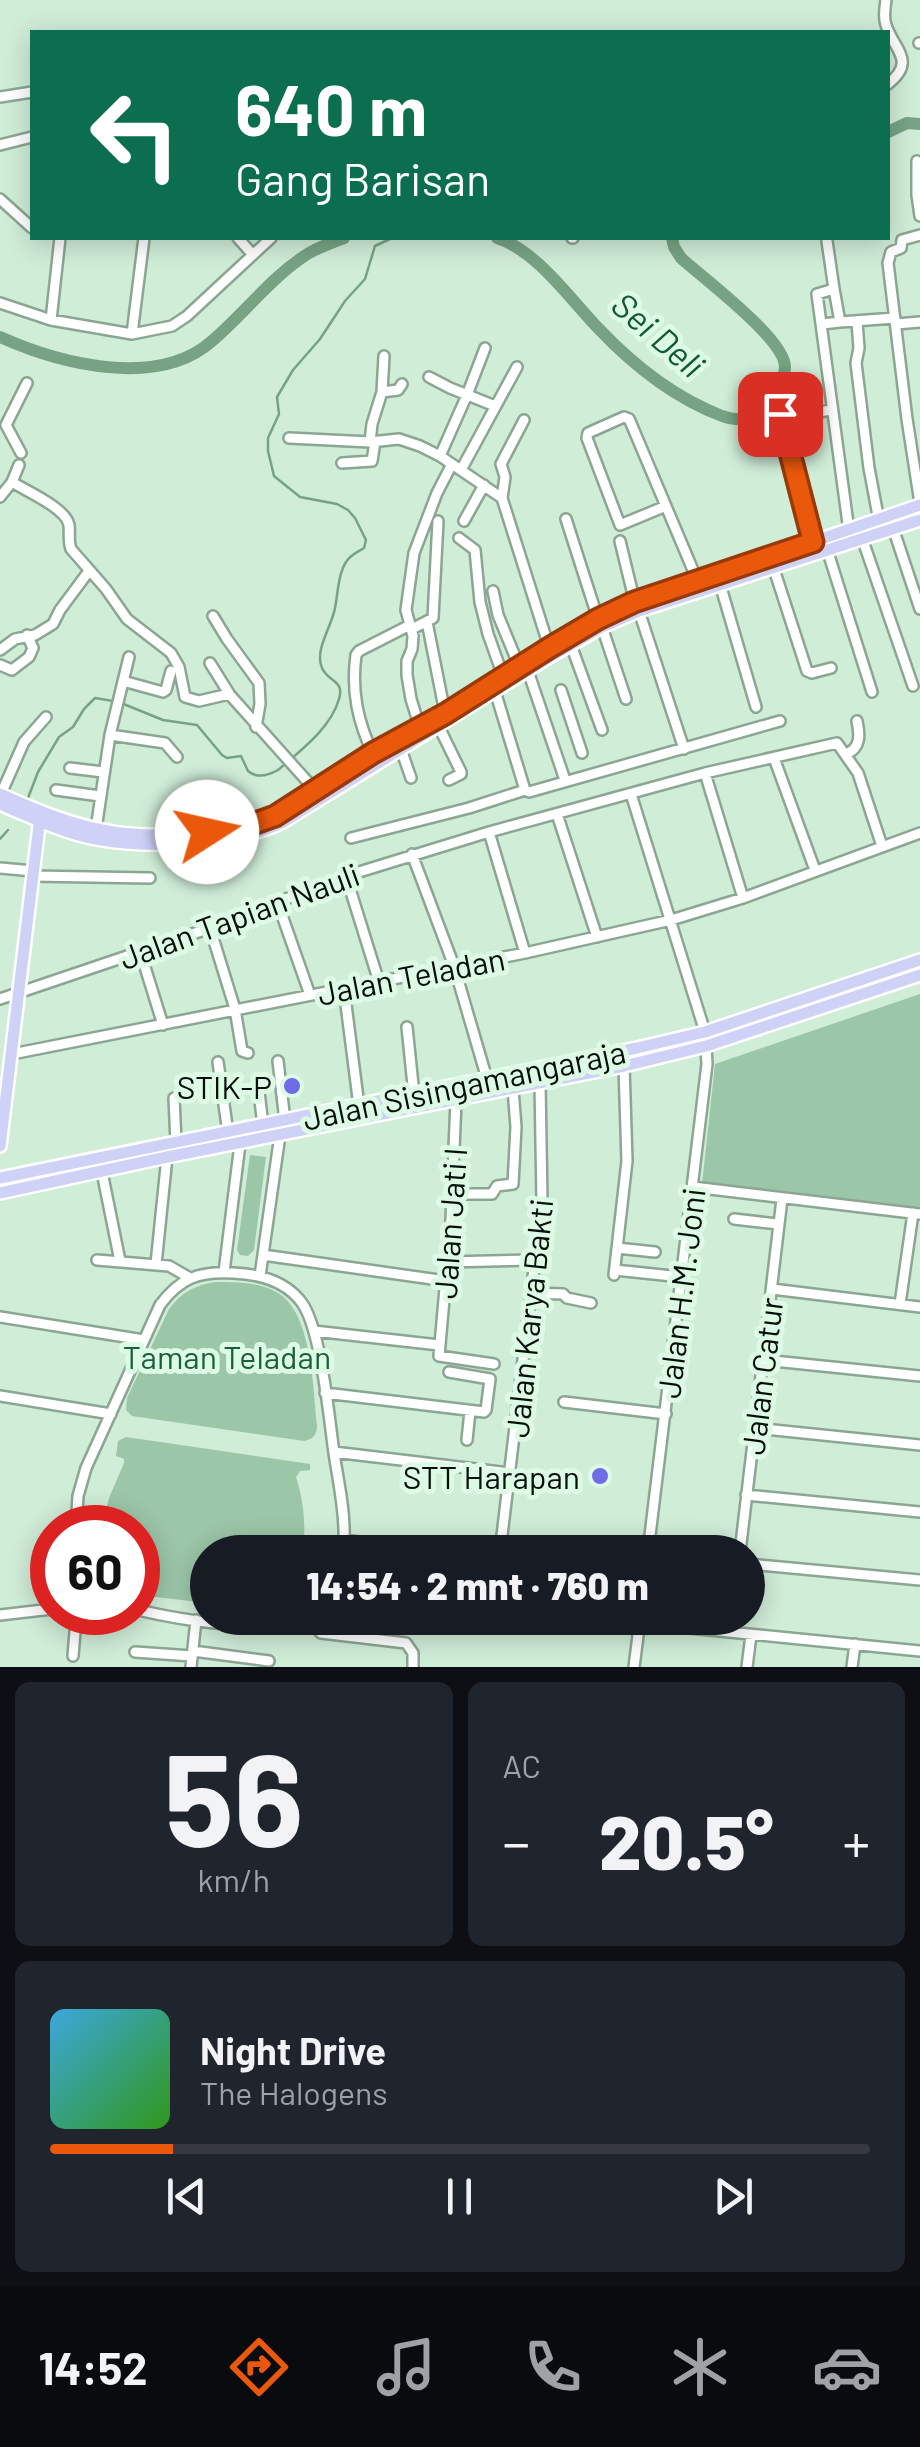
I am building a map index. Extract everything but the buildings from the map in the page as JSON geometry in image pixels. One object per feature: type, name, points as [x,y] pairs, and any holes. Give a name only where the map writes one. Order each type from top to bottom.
[{"type":"main road","points":[[637,607],[773,566],[920,504]]},
{"type":"main road","points":[[0,794],[9,805],[96,829],[149,835],[231,830],[275,816],[375,758],[401,749],[495,691],[549,648],[600,623],[698,582],[726,579],[822,543],[862,538],[920,520]]},
{"type":"main road","points":[[35,814],[81,836],[110,841],[173,843],[230,839],[258,832],[283,822],[504,676],[571,645],[600,623]]},
{"type":"main road","points":[[0,1146],[33,874],[35,814]]},
{"type":"main road","name":"Jalan Sisingamangaraja","points":[[0,1178],[176,1143],[456,1101],[624,1066],[866,985],[920,960]]},
{"type":"main road","name":"Jalan Sisingamangaraja","points":[[866,985],[920,975]]},
{"type":"main road","name":"Jalan Sisingamangaraja","points":[[0,1193],[167,1157],[263,1126],[282,1126],[486,1078],[706,1039]]},
{"type":"street","points":[[886,0],[884,21],[889,30]]},
{"type":"street","points":[[890,32],[902,60],[901,71],[890,82]]},
{"type":"street","points":[[0,97],[30,92]]},
{"type":"street","points":[[0,144],[30,137]]},
{"type":"street","points":[[917,162],[920,216]]},
{"type":"street","points":[[0,199],[30,226]]},
{"type":"street","points":[[920,235],[903,239],[902,248],[895,248],[889,256],[906,419],[920,504]]},
{"type":"street","points":[[51,320],[60,240]]},
{"type":"street","points":[[132,334],[144,240]]},
{"type":"street","points":[[240,240],[253,255]]},
{"type":"street","points":[[0,303],[51,320],[132,334],[172,326],[269,240]]},
{"type":"street","points":[[827,241],[840,322]]},
{"type":"street","points":[[834,289],[817,294],[849,531]]},
{"type":"street","points":[[857,322],[856,363],[869,468],[880,520]]},
{"type":"street","points":[[822,324],[920,322]]},
{"type":"street","points":[[440,456],[484,348]]},
{"type":"street","points":[[342,463],[372,461],[372,424],[382,392],[384,356]]},
{"type":"street","points":[[420,728],[407,675],[412,648],[406,610],[414,554],[437,493],[496,406],[517,367]]},
{"type":"street","points":[[429,376],[496,406]]},
{"type":"street","points":[[20,453],[6,427],[27,382]]},
{"type":"street","points":[[382,392],[398,390],[402,384]]},
{"type":"street","points":[[813,413],[831,410]]},
{"type":"street","points":[[780,414],[872,692]]},
{"type":"street","points":[[666,506],[620,524],[586,438],[588,433],[624,417],[629,419],[666,506],[698,582]]},
{"type":"street","points":[[524,420],[501,464],[505,477],[502,498],[549,648]]},
{"type":"street","points":[[289,438],[372,442],[399,439],[440,456],[502,498]]},
{"type":"street","points":[[0,497],[19,465]]},
{"type":"street","points":[[12,482],[64,516],[69,525],[71,549],[88,571],[124,616],[171,653],[179,666],[185,697],[199,701],[229,694]]},
{"type":"street","points":[[464,521],[484,485]]},
{"type":"street","points":[[566,519],[626,699]]},
{"type":"street","points":[[375,758],[356,708],[356,655],[434,618],[438,521]]},
{"type":"street","points":[[893,528],[920,609]]},
{"type":"street","points":[[459,538],[476,550],[480,602],[504,676]]},
{"type":"street","points":[[862,538],[913,686]]},
{"type":"street","points":[[620,540],[637,607],[684,748]]},
{"type":"street","points":[[773,566],[807,672],[831,668]]},
{"type":"street","points":[[0,650],[14,639],[35,635],[53,624],[88,571]]},
{"type":"street","points":[[726,579],[756,707]]},
{"type":"street","points":[[493,592],[498,615],[524,669],[565,780]]},
{"type":"street","points":[[214,616],[260,683],[256,726]]},
{"type":"street","points":[[427,622],[445,714]]},
{"type":"street","points":[[0,665],[12,670],[29,657],[33,648],[27,636]]},
{"type":"street","points":[[571,645],[602,730]]},
{"type":"street","points":[[96,829],[110,735],[129,658]]},
{"type":"street","points":[[210,664],[229,694],[315,790]]},
{"type":"street","points":[[123,681],[162,692],[171,671]]},
{"type":"street","points":[[561,690],[582,753]]},
{"type":"street","points":[[495,691],[525,790]]},
{"type":"street","points":[[0,794],[24,742],[46,717]]},
{"type":"street","points":[[548,729],[571,720]]},
{"type":"street","points":[[351,838],[780,721]]},
{"type":"street","points":[[857,721],[858,744],[846,754],[858,773],[882,846]]},
{"type":"street","points":[[438,727],[461,773],[449,780]]},
{"type":"street","points":[[110,735],[165,743],[177,757]]},
{"type":"street","name":"Jalan Tapian Nauli","points":[[0,999],[210,928],[346,876],[484,833],[705,773],[836,743],[846,754]]},
{"type":"street","points":[[401,749],[411,778]]},
{"type":"street","points":[[774,758],[815,870]]},
{"type":"street","points":[[70,768],[104,772]]},
{"type":"street","points":[[705,773],[744,898]]},
{"type":"street","points":[[56,790],[100,796]]},
{"type":"street","name":"Jalan H.M. Joni","points":[[630,794],[706,1039],[706,1074],[650,1535]]},
{"type":"street","points":[[557,814],[598,937]]},
{"type":"street","name":"Jalan Teladan","points":[[12,1054],[524,953],[484,833]]},
{"type":"street","points":[[524,953],[671,920],[744,898],[920,834]]},
{"type":"street","points":[[412,854],[454,966],[486,1078]]},
{"type":"street","points":[[0,868],[33,874],[150,878]]},
{"type":"street","points":[[346,876],[380,982]]},
{"type":"street","points":[[277,901],[310,996]]},
{"type":"street","points":[[210,928],[242,1051],[248,1053]]},
{"type":"street","points":[[140,951],[163,1024]]},
{"type":"street","points":[[344,989],[359,1106]]},
{"type":"street","points":[[407,1027],[414,1095]]},
{"type":"street","points":[[260,1276],[282,1126],[278,1061]]},
{"type":"street","points":[[218,1062],[236,1135],[224,1272]]},
{"type":"street","points":[[624,1066],[627,1161],[614,1272],[682,1277]]},
{"type":"street","points":[[258,1083],[263,1126]]},
{"type":"street","name":"Jalan Karya Bakti","points":[[502,1535],[543,1192],[540,1083]]},
{"type":"street","points":[[453,1194],[492,1194],[496,1186],[514,1184],[516,1127],[512,1089]]},
{"type":"street","points":[[174,1098],[176,1143]]},
{"type":"street","name":"Jalan Jati I","points":[[439,1351],[453,1194],[456,1101]]},
{"type":"street","points":[[156,1264],[167,1157]]},
{"type":"street","points":[[102,1172],[120,1261]]},
{"type":"street","points":[[693,1187],[917,1214],[900,1304]]},
{"type":"street","name":"Jalan Catur","points":[[742,1535],[782,1199]]},
{"type":"street","points":[[734,1219],[778,1224]]},
{"type":"street","points":[[618,1248],[655,1252]]},
{"type":"street","points":[[263,1255],[446,1281]]},
{"type":"street","points":[[97,1260],[169,1266],[190,1278]]},
{"type":"street","points":[[448,1262],[534,1260]]},
{"type":"street","points":[[77,1505],[86,1468],[160,1305],[173,1288],[190,1278],[224,1272],[260,1276],[292,1292],[303,1304],[314,1331],[344,1535]]},
{"type":"street","points":[[772,1289],[920,1307]]},
{"type":"street","points":[[531,1294],[563,1294],[592,1303]]},
{"type":"street","points":[[0,1317],[144,1340]]},
{"type":"street","points":[[314,1331],[494,1364]]},
{"type":"street","points":[[764,1360],[920,1376]]},
{"type":"street","points":[[325,1394],[486,1410],[490,1379],[449,1372]]},
{"type":"street","points":[[0,1396],[111,1414]]},
{"type":"street","points":[[564,1402],[666,1414]]},
{"type":"street","points":[[467,1440],[470,1410]]},
{"type":"street","points":[[754,1428],[920,1445]]},
{"type":"street","points":[[334,1452],[510,1474]]},
{"type":"street","points":[[746,1495],[920,1512]]},
{"type":"street","points":[[765,1566],[920,1580]]},
{"type":"street","points":[[0,1615],[30,1612]]},
{"type":"street","points":[[160,1614],[190,1619]]},
{"type":"street","points":[[73,1656],[75,1635]]},
{"type":"street","points":[[339,1635],[406,1643],[413,1653],[413,1667]]},
{"type":"street","points":[[634,1667],[638,1635]]},
{"type":"street","points":[[747,1667],[752,1635],[920,1651]]},
{"type":"street","points":[[852,1667],[854,1644]]},
{"type":"street","points":[[135,1652],[269,1661]]},
{"type":"green space","points":[[920,994],[920,1208],[702,1184],[715,1064]]},
{"type":"green space","points":[[250,1155],[266,1157],[254,1250],[248,1256],[237,1250]]},
{"type":"green space","name":"Taman Teladan","points":[[216,1282],[248,1283],[271,1289],[289,1303],[298,1317],[309,1353],[314,1392],[317,1428],[310,1439],[132,1416],[126,1410],[127,1398],[169,1309],[190,1290]]},
{"type":"green space","points":[[126,1437],[310,1464],[310,1470],[300,1471],[296,1477],[304,1535],[190,1535],[190,1601],[160,1598],[160,1505],[107,1505],[124,1463],[124,1459],[116,1456],[118,1441]]},
{"type":"waterway","name":"Sei Deli","points":[[890,131],[907,123],[920,124]]},
{"type":"waterway","name":"Sei Deli","points":[[0,337],[79,363],[137,368],[165,364],[190,356],[212,341],[296,262],[339,240]]},
{"type":"waterway","points":[[121,703],[163,720],[197,725],[222,755],[241,756],[248,771],[259,776],[278,770],[314,738],[335,710],[340,688],[322,668],[322,646],[343,567],[364,548],[366,540],[348,510],[300,497],[274,476],[268,438],[279,414],[277,397],[293,370],[365,279],[375,246],[388,240]]},
{"type":"waterway","name":"Sei Deli","points":[[502,240],[539,264],[611,342],[656,379],[722,416],[749,417],[780,383],[785,367],[781,355],[758,325],[681,258],[672,240]]},
{"type":"waterway","points":[[28,798],[59,737],[73,727],[95,698],[113,701]]},
{"type":"waterway","points":[[0,839],[8,830]]},
{"type":"place","name":"STIK-P","points":[[292,1086]]},
{"type":"place","name":"STT Harapan","points":[[600,1476]]},
{"type":"route","points":[[207,832],[247,826],[288,809],[373,753],[445,714],[598,619],[634,602],[813,542],[780,414]]}]
